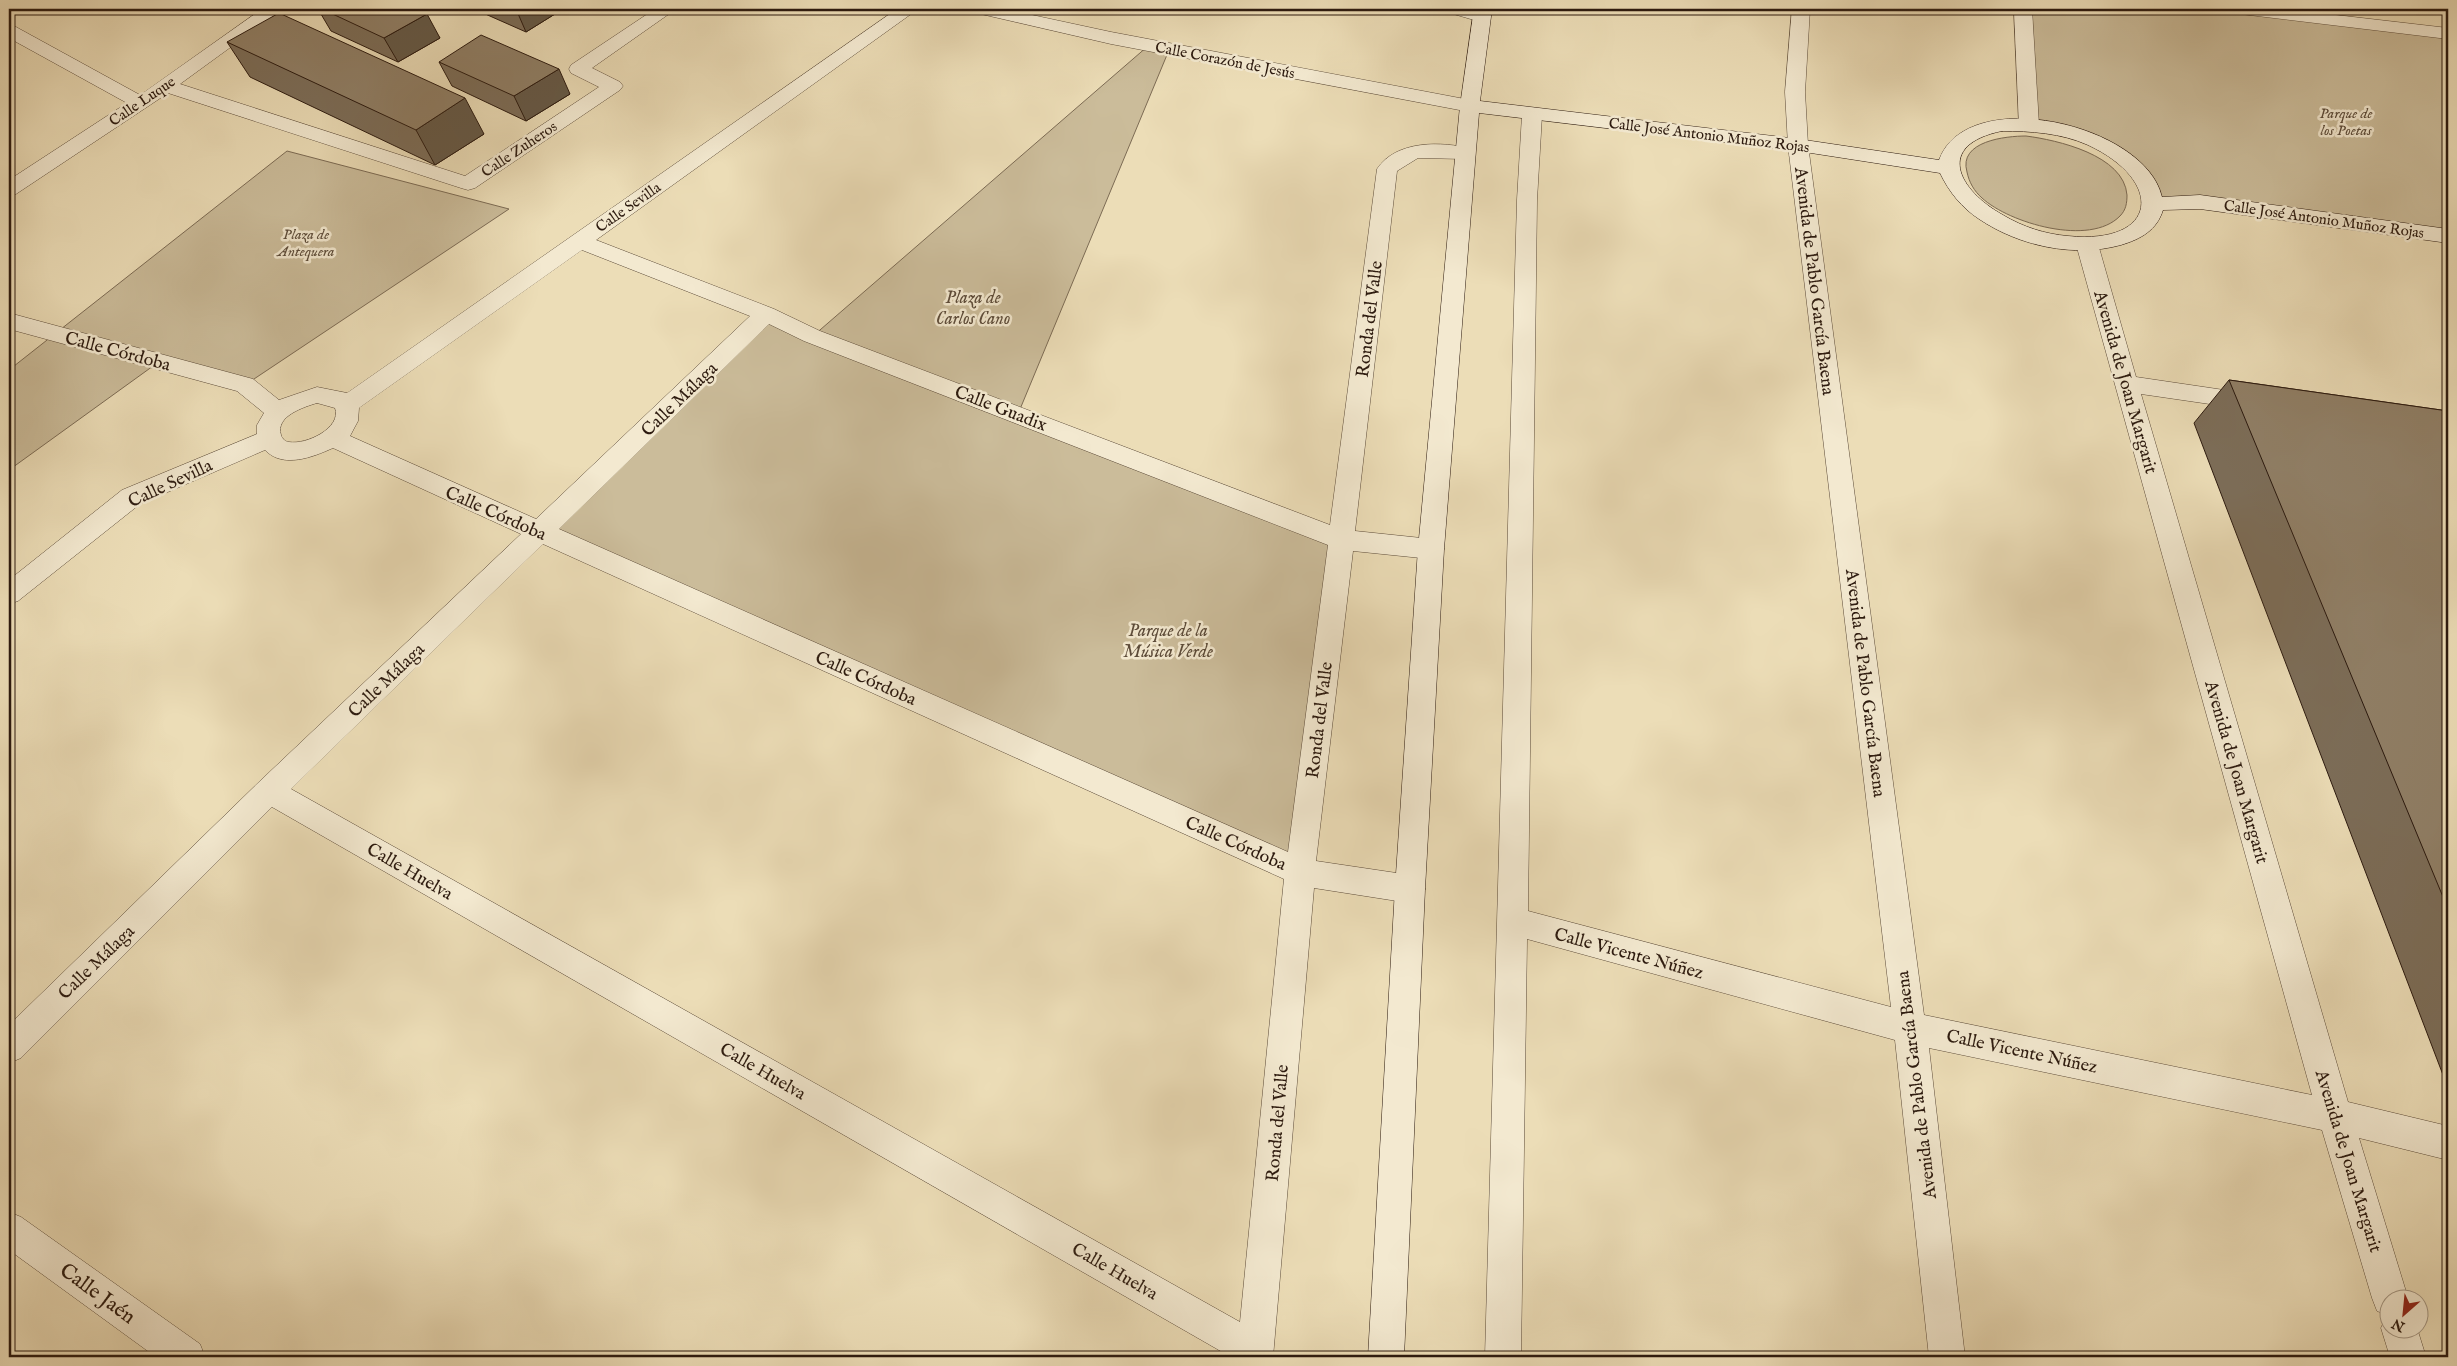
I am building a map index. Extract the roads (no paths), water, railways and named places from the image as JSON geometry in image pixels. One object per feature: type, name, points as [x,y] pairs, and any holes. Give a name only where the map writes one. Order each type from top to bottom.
[{"type":"street","points":[[242,9],[267,13]]},
{"type":"street","name":"Calle Zuheros","points":[[165,86],[468,184],[613,86],[578,69],[667,9]]},
{"type":"street","name":"Calle Sevilla","points":[[347,405],[909,9]]},
{"type":"street","name":"Calle Corazón de Jesús","points":[[981,9],[1120,40],[1470,106]]},
{"type":"street","name":"Avenida de Pablo García Baena","points":[[1801,9],[1795,92],[1798,145],[1910,1028],[1947,1357]]},
{"type":"street","points":[[2023,9],[2029,125]]},
{"type":"street","points":[[2241,9],[2448,34]]},
{"type":"street","points":[[1386,1357],[1410,889],[1431,549],[1470,106],[1473,12]]},
{"type":"street","name":"Calle Luque","points":[[9,189],[141,103],[267,13]]},
{"type":"street","points":[[9,31],[141,103]]},
{"type":"street","name":"Calle José Antonio Muñoz Rojas","points":[[1470,106],[1798,145],[1949,168]]},
{"type":"street","points":[[1503,1357],[1526,210],[1532,114]]},
{"type":"street","points":[[2002,125],[2029,125],[2058,129],[2087,138],[2113,151],[2134,167],[2148,184],[2154,205],[2150,219],[2137,232],[2115,241],[2087,244],[2055,242],[2023,233],[1994,220],[1971,204],[1956,186],[1949,168],[1952,152],[1962,140],[1979,130],[2002,125]]},
{"type":"street","name":"Ronda del Valle","points":[[1256,1354],[1300,872],[1343,540],[1387,169],[1400,157],[1420,150],[1466,153]]},
{"type":"street","name":"Calle José Antonio Muñoz Rojas","points":[[2148,184],[2200,202]]},
{"type":"street","name":"Calle José Antonio Muñoz Rojas","points":[[2154,205],[2169,202],[2200,202],[2448,236]]},
{"type":"street","name":"Calle Guadix","points":[[579,241],[766,314],[812,336],[1343,540],[1431,549]]},
{"type":"street","name":"Avenida de Joan Margarit","points":[[2087,244],[2335,1116],[2387,1288]]},
{"type":"street","name":"Calle Málaga","points":[[9,1047],[270,791],[766,314]]},
{"type":"street","name":"Calle Córdoba","points":[[9,321],[245,385],[278,412]]},
{"type":"street","points":[[2126,384],[2273,405]]},
{"type":"street","points":[[317,395],[340,399],[347,405],[349,413],[347,421],[332,438],[306,449],[293,451],[282,450],[267,439],[266,431],[270,421],[278,412],[303,398],[317,395]]},
{"type":"street","name":"Calle Córdoba","points":[[332,438],[540,533],[1300,872],[1410,889]]},
{"type":"street","name":"Calle Sevilla","points":[[9,594],[131,497],[267,439]]},
{"type":"street","name":"Calle Huelva","points":[[270,791],[1256,1354]]},
{"type":"street","name":"Calle Vicente Núñez","points":[[1512,921],[1910,1028],[2335,1116],[2448,1144]]},
{"type":"street","name":"Calle Jaén","points":[[9,1229],[187,1357]]},
{"type":"street","points":[[2402,1338],[2408,1357]]},
{"type":"park label","name":"Parque de los Poetas","points":[[2346,122]]},
{"type":"park label","name":"Plaza de Antequera","points":[[306,242]]},
{"type":"park label","name":"Plaza de Carlos Cano","points":[[973,307]]},
{"type":"park label","name":"Parque de la Música Verde","points":[[1168,640]]}]
